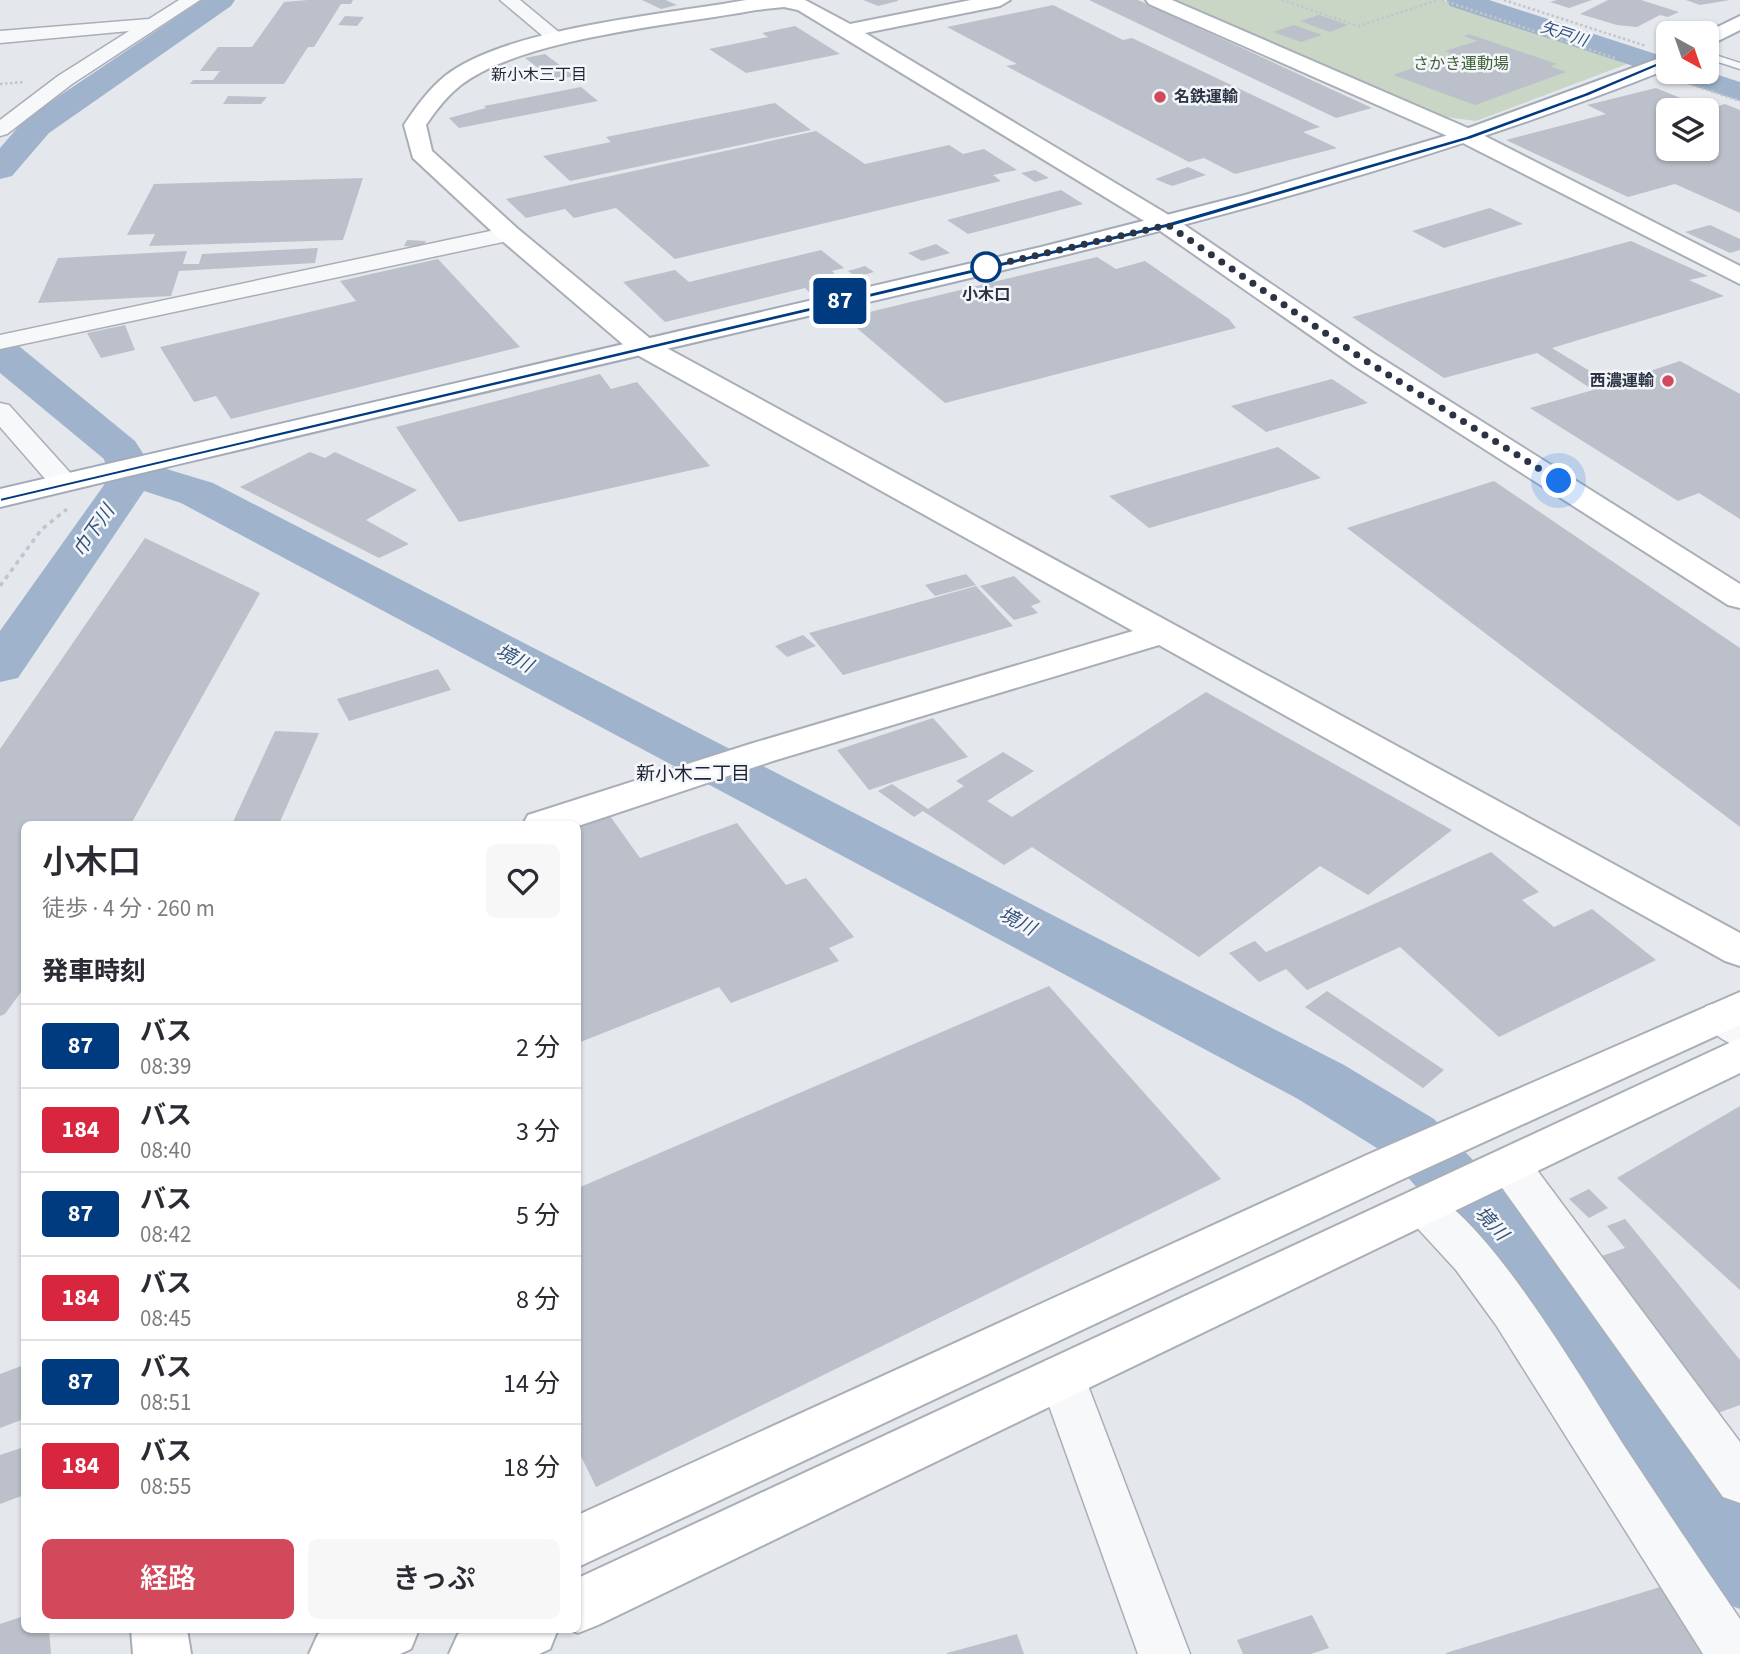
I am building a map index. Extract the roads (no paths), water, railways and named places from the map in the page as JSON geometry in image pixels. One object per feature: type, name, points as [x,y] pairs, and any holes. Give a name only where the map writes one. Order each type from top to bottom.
[{"type":"street","points":[[135,25],[174,0]]},
{"type":"street","points":[[0,130],[65,80],[191,0]]},
{"type":"street","points":[[509,0],[557,38]]},
{"type":"street","points":[[847,30],[1000,0]]},
{"type":"street","points":[[1156,0],[1469,138],[1740,276]]},
{"type":"street","points":[[1740,598],[1363,359],[1168,225],[806,6],[784,1],[557,38],[494,58],[459,76],[440,90],[415,125],[421,153],[509,234],[642,346],[1160,634],[1740,951]]},
{"type":"street","points":[[1719,34],[1740,22]]},
{"type":"street","points":[[0,37],[156,23]]},
{"type":"street","points":[[0,498],[1168,225],[1469,138],[1656,64]]},
{"type":"street","points":[[0,342],[509,234]]},
{"type":"street","points":[[0,411],[73,481]]},
{"type":"street","points":[[551,821],[763,752],[1160,634]]},
{"type":"street","points":[[581,1541],[1385,1167],[1474,1128],[1735,1028]]},
{"type":"street","points":[[581,1605],[1061,1375],[1425,1208],[1510,1166],[1735,1028]]},
{"type":"street","points":[[1510,1166],[1740,1481]]},
{"type":"street","points":[[1425,1208],[1450,1231],[1510,1307],[1660,1545],[1733,1654]]},
{"type":"street","points":[[1061,1375],[1164,1654]]},
{"type":"street","points":[[159,1633],[162,1654]]},
{"type":"street","points":[[338,1654],[383,1633]]},
{"type":"street","points":[[478,1654],[522,1633]]},
{"type":"lane","points":[[1719,59],[1740,66]]},
{"type":"waterway","name":"巾下川","points":[[0,169],[37,126],[221,0]]},
{"type":"waterway","name":"矢戸川","points":[[1460,0],[1656,64]]},
{"type":"waterway","name":"矢戸川","points":[[1716,84],[1740,92]]},
{"type":"waterway","name":"巾下川","points":[[0,351],[23,373],[120,450],[128,463],[129,471],[126,485],[0,667]]},
{"type":"waterway","name":"境川","points":[[130,472],[197,493],[1321,1082],[1411,1137],[1554,1293],[1740,1571]]},
{"type":"place","name":"名鉄運輸","points":[[1160,97]]},
{"type":"place","name":"小木口","points":[[986,267]]},
{"type":"place","name":"西濃運輸","points":[[1668,381]]},
{"type":"district","name":"新小木三丁目","points":[[539,75]]},
{"type":"district","name":"新小木二丁目","points":[[693,774]]},
{"type":"park label","name":"さかき運動場","points":[[1461,64]]}]
